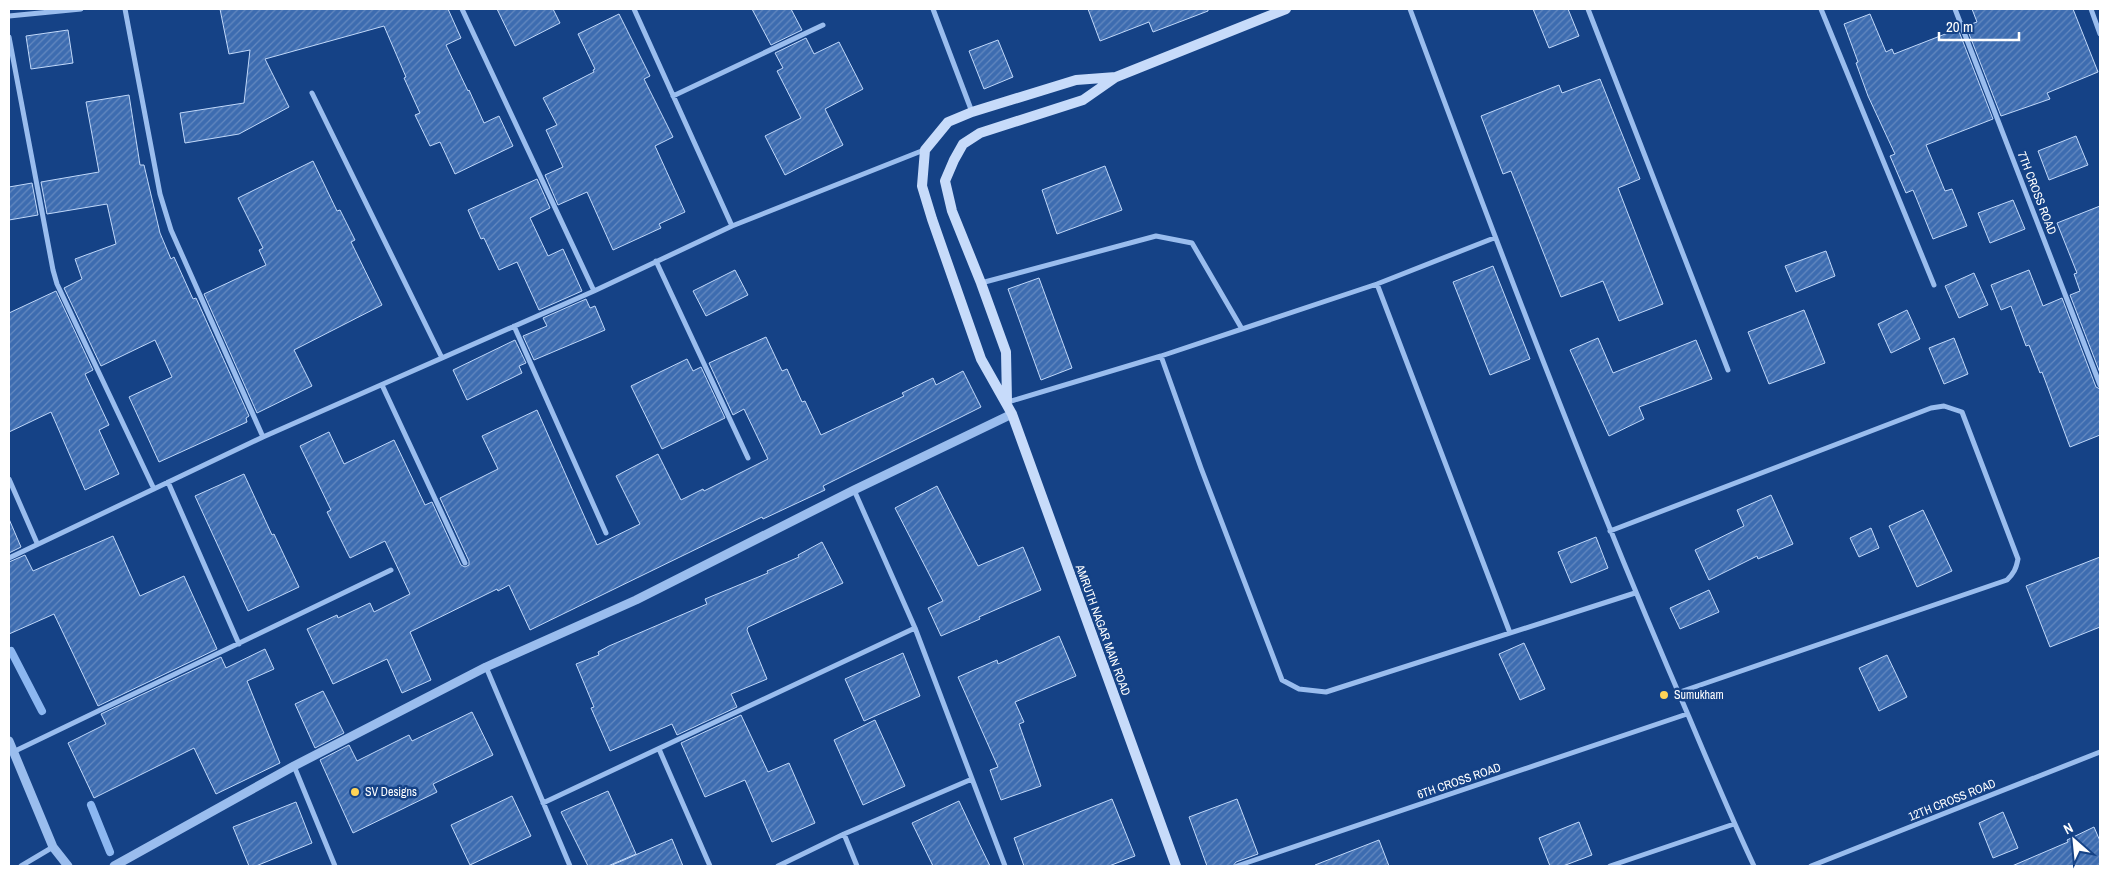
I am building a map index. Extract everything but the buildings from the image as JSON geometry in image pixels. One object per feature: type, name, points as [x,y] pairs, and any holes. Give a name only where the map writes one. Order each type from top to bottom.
[{"type":"main road","name":"AMRUTH NAGAR MAIN ROAD","points":[[1007,402],[1006,352],[952,211],[946,181],[963,144],[980,133],[1084,100],[1116,77],[1286,9]]},
{"type":"main road","name":"AMRUTH NAGAR MAIN ROAD","points":[[1116,77],[1076,80],[972,112],[948,122],[925,150],[922,186],[981,359],[1007,402],[1012,414],[1176,866]]},
{"type":"street","points":[[9,16],[81,9]]},
{"type":"street","points":[[125,9],[160,194],[171,230],[263,437]]},
{"type":"street","points":[[462,9],[594,291]]},
{"type":"street","points":[[634,9],[732,226]]},
{"type":"street","points":[[933,9],[972,112]]},
{"type":"street","points":[[1410,9],[1494,238],[1610,531],[1677,693],[1754,866]]},
{"type":"street","points":[[1588,9],[1728,370]]},
{"type":"street","points":[[1821,9],[1934,285]]},
{"type":"street","name":"7TH CROSS ROAD","points":[[1955,9],[2100,385]]},
{"type":"street","points":[[2091,9],[2100,34]]},
{"type":"street","points":[[673,96],[823,25]]},
{"type":"street","points":[[9,37],[57,284],[154,489]]},
{"type":"street","points":[[312,93],[442,358]]},
{"type":"street","points":[[9,558],[263,437],[594,291],[732,226],[925,150]]},
{"type":"street","points":[[981,283],[1156,236],[1192,243],[1242,329]]},
{"type":"street","points":[[1007,402],[1161,356],[1377,284],[1494,238]]},
{"type":"street","points":[[656,261],[748,458]]},
{"type":"street","points":[[1377,284],[1510,633]]},
{"type":"street","points":[[514,326],[606,533]]},
{"type":"street","points":[[1161,356],[1201,468],[1282,680],[1299,690],[1326,692],[1635,593]]},
{"type":"street","points":[[382,385],[465,562]]},
{"type":"street","points":[[1610,531],[1931,408],[1944,406],[1962,412],[2018,559],[2016,569],[2007,580],[1677,693]]},
{"type":"street","points":[[114,866],[294,766],[486,667],[636,600],[854,490],[1012,414]]},
{"type":"street","points":[[9,479],[37,544]]},
{"type":"street","points":[[168,482],[238,644]]},
{"type":"street","points":[[854,490],[915,628],[1005,866]]},
{"type":"street","points":[[13,752],[391,570]]},
{"type":"street","points":[[543,803],[915,628]]},
{"type":"street","points":[[486,667],[570,866]]},
{"type":"street","name":"6TH CROSS ROAD","points":[[1237,866],[1687,714]]},
{"type":"street","points":[[9,741],[53,848],[68,866]]},
{"type":"street","points":[[658,749],[710,866]]},
{"type":"street","name":"12TH CROSS ROAD","points":[[1811,866],[2100,752]]},
{"type":"street","points":[[294,766],[336,866]]},
{"type":"street","points":[[778,866],[844,834],[972,779]]},
{"type":"street","points":[[1610,866],[1734,824]]},
{"type":"street","points":[[844,834],[857,866]]},
{"type":"street","points":[[21,866],[53,848]]},
{"type":"waterway","points":[[11,651],[42,711]]},
{"type":"waterway","points":[[91,805],[110,852]]},
{"type":"place","name":"Sumukham","points":[[1664,695]]},
{"type":"place","name":"SV Designs","points":[[355,792]]}]
